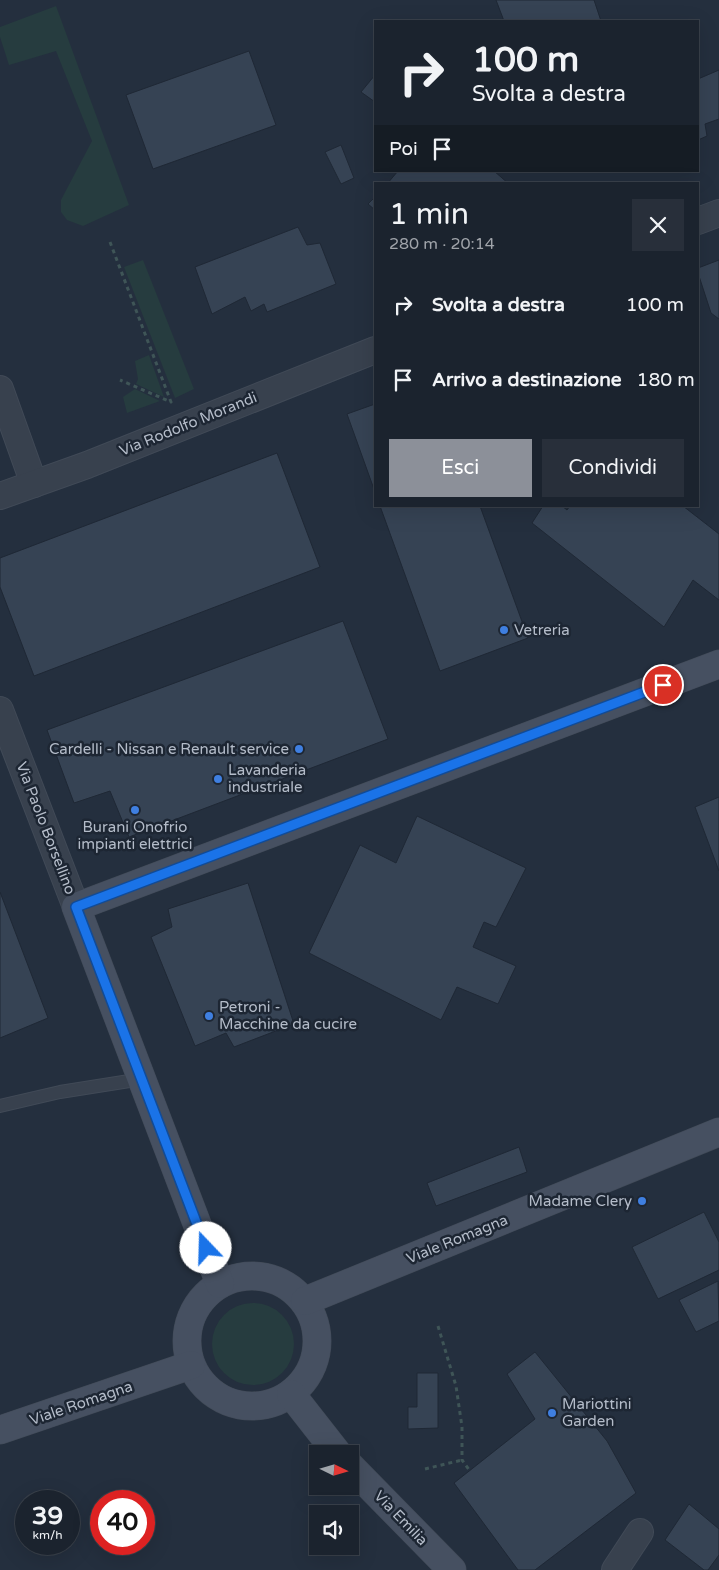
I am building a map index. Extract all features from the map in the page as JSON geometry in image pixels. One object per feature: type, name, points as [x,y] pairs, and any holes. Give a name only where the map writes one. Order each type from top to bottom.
[{"type":"street","points":[[699,221],[719,213]]},
{"type":"street","name":"Via Rodolfo Morandi","points":[[0,496],[374,350]]},
{"type":"street","points":[[0,389],[34,484]]},
{"type":"street","points":[[76,907],[719,664]]},
{"type":"street","name":"Via Paolo Borsellino","points":[[0,710],[220,1284]]},
{"type":"street","name":"Viale Romagna","points":[[305,1301],[719,1132]]},
{"type":"street","points":[[242,1276],[265,1276],[280,1281],[294,1290],[305,1301],[314,1319],[318,1340],[315,1360],[306,1379],[291,1394],[274,1403],[254,1407],[234,1404],[216,1396],[201,1382],[191,1365],[187,1347],[188,1328],[194,1310],[205,1295],[220,1284],[242,1276]]},
{"type":"street","name":"Viale Romagna","points":[[0,1430],[191,1365]]},
{"type":"street","points":[[291,1394],[331,1445]]},
{"type":"street","name":"Via Emilia","points":[[359,1475],[452,1570]]},
{"type":"street","points":[[615,1570],[640,1532]]},
{"type":"lane","points":[[0,1106],[60,1092],[142,1079]]},
{"type":"path","points":[[110,242],[171,402],[120,380]]},
{"type":"path","points":[[438,1326],[456,1386],[462,1427],[462,1460],[470,1470]]},
{"type":"path","points":[[425,1469],[462,1460]]},
{"type":"green space","points":[[56,6],[129,205],[83,226],[67,220],[61,212],[61,200],[92,141],[56,51],[9,65],[0,37],[0,27]]},
{"type":"green space","points":[[143,260],[194,389],[175,398],[124,267]]},
{"type":"green space","points":[[149,355],[164,397],[136,384],[138,379],[135,361]]},
{"type":"green space","points":[[135,389],[160,401],[127,413],[123,397]]},
{"type":"green space","points":[[253,1303],[269,1306],[282,1315],[291,1328],[294,1344],[291,1360],[282,1373],[269,1382],[253,1385],[237,1382],[224,1373],[215,1360],[212,1344],[215,1328],[224,1315],[237,1306]]},
{"type":"building","points":[[496,0],[594,0],[601,20],[504,20]]},
{"type":"building","points":[[249,51],[276,125],[153,169],[126,95]]},
{"type":"building","points":[[719,70],[719,119],[705,124],[707,136],[699,140],[699,79]]},
{"type":"building","points":[[374,76],[374,101],[361,92]]},
{"type":"building","points":[[341,145],[354,178],[341,184],[325,152]]},
{"type":"building","points":[[397,172],[495,172],[507,182],[389,182]]},
{"type":"building","points":[[374,198],[374,209],[368,204]]},
{"type":"building","points":[[298,227],[307,245],[320,243],[336,284],[267,312],[264,304],[251,311],[245,297],[212,314],[195,267]]},
{"type":"building","points":[[719,260],[719,319],[711,313],[699,276],[699,268]]},
{"type":"building","points":[[374,404],[374,489],[347,414]]},
{"type":"building","points":[[277,453],[320,567],[34,676],[0,587],[0,558]]},
{"type":"building","points":[[380,507],[480,507],[528,638],[440,671]]},
{"type":"building","points":[[542,507],[563,507],[567,510],[569,507],[684,507],[719,534],[719,600],[693,580],[664,627],[532,523]]},
{"type":"building","points":[[343,621],[388,739],[129,837],[110,791],[74,803],[47,730]]},
{"type":"building","points":[[719,797],[719,871],[695,807]]},
{"type":"building","points":[[417,816],[526,868],[496,927],[484,922],[473,947],[516,966],[498,1004],[457,987],[441,1020],[309,953],[360,845],[396,863]]},
{"type":"building","points":[[248,883],[294,1024],[234,1047],[226,1033],[195,1046],[151,937],[172,927],[168,909]]},
{"type":"building","points":[[0,892],[48,1018],[0,1038]]},
{"type":"building","points":[[519,1147],[527,1172],[436,1206],[427,1183]]},
{"type":"building","points":[[704,1212],[719,1242],[719,1270],[658,1299],[632,1247]]},
{"type":"building","points":[[718,1281],[719,1321],[696,1332],[679,1300]]},
{"type":"building","points":[[535,1352],[607,1441],[636,1493],[535,1570],[518,1570],[454,1483],[535,1419],[507,1374]]},
{"type":"building","points":[[417,1373],[438,1373],[438,1428],[408,1429],[408,1407],[417,1407]]},
{"type":"building","points":[[689,1504],[719,1529],[719,1555],[708,1570],[704,1570],[665,1540]]},
{"type":"place","name":"Vetreria","points":[[504,630]]},
{"type":"place","name":"Cardelli - Nissan e Renault service","points":[[299,749]]},
{"type":"place","name":"Lavanderia industriale","points":[[218,779]]},
{"type":"place","name":"Burani Onofrio impianti elettrici","points":[[135,810]]},
{"type":"place","name":"Petroni - Macchine da cucire","points":[[209,1016]]},
{"type":"place","name":"Madame Clery","points":[[642,1201]]},
{"type":"place","name":"Mariottini Garden","points":[[552,1413]]},
{"type":"route","points":[[206,1248],[76,907],[663,685]]}]
